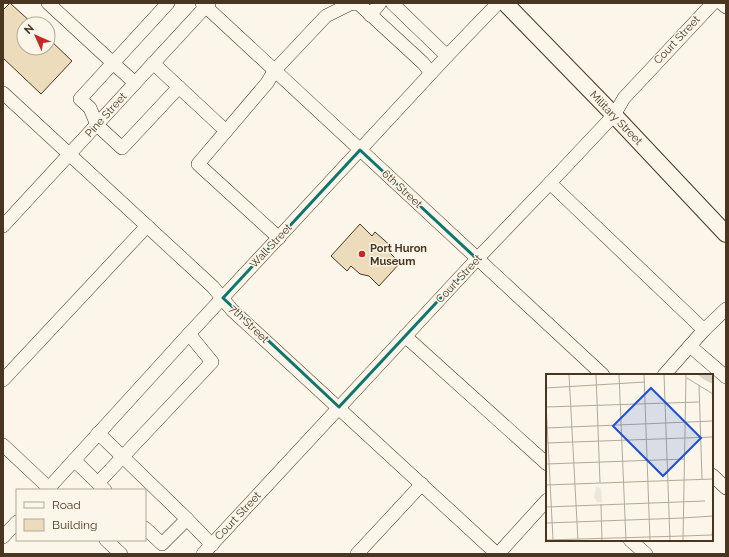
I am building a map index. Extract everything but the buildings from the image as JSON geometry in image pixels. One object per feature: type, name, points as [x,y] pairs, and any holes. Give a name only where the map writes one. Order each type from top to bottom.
[{"type":"main road","name":"Military Street","points":[[505,3],[614,115],[726,234]]},
{"type":"street","points":[[48,3],[134,83]]},
{"type":"street","points":[[168,3],[80,99],[90,108],[97,125],[122,148],[179,87]]},
{"type":"street","points":[[279,238],[198,164],[267,82],[275,70],[326,16],[352,3],[358,4],[423,63],[431,73]]},
{"type":"street","points":[[370,15],[380,3]]},
{"type":"street","points":[[392,3],[447,56]]},
{"type":"street","name":"Wall Street","points":[[49,489],[189,334],[431,73],[498,3]]},
{"type":"street","name":"Court Street","points":[[208,549],[477,259],[614,115],[624,98],[713,3]]},
{"type":"street","points":[[721,3],[726,7]]},
{"type":"street","name":"Pine Street","points":[[3,226],[70,155],[206,4]]},
{"type":"street","name":"6th Street","points":[[206,4],[360,150],[602,374]]},
{"type":"street","points":[[153,63],[226,131]]},
{"type":"street","name":"7th Street","points":[[3,93],[223,298],[232,310],[497,554]]},
{"type":"street","points":[[550,183],[704,330]]},
{"type":"street","points":[[3,380],[147,226]]},
{"type":"street","points":[[665,374],[704,330],[726,309]]},
{"type":"street","points":[[74,460],[101,487],[123,458],[212,362],[189,334]]},
{"type":"street","points":[[405,336],[546,463]]},
{"type":"street","points":[[690,346],[726,377]]},
{"type":"street","points":[[98,433],[187,520],[208,549]]},
{"type":"street","points":[[3,445],[49,489]]},
{"type":"street","points":[[713,476],[726,488]]},
{"type":"street","points":[[357,554],[422,484]]},
{"type":"street","points":[[497,554],[546,501]]},
{"type":"street","points":[[146,529],[162,544],[187,520]]},
{"type":"street","points":[[3,537],[16,523]]},
{"type":"street","points":[[107,541],[121,554]]},
{"type":"street","points":[[631,541],[646,554]]},
{"type":"highlighted area","points":[[360,150],[477,259],[339,407],[223,298]]},
{"type":"place","name":"Port Huron Museum","points":[[362,254]]}]
